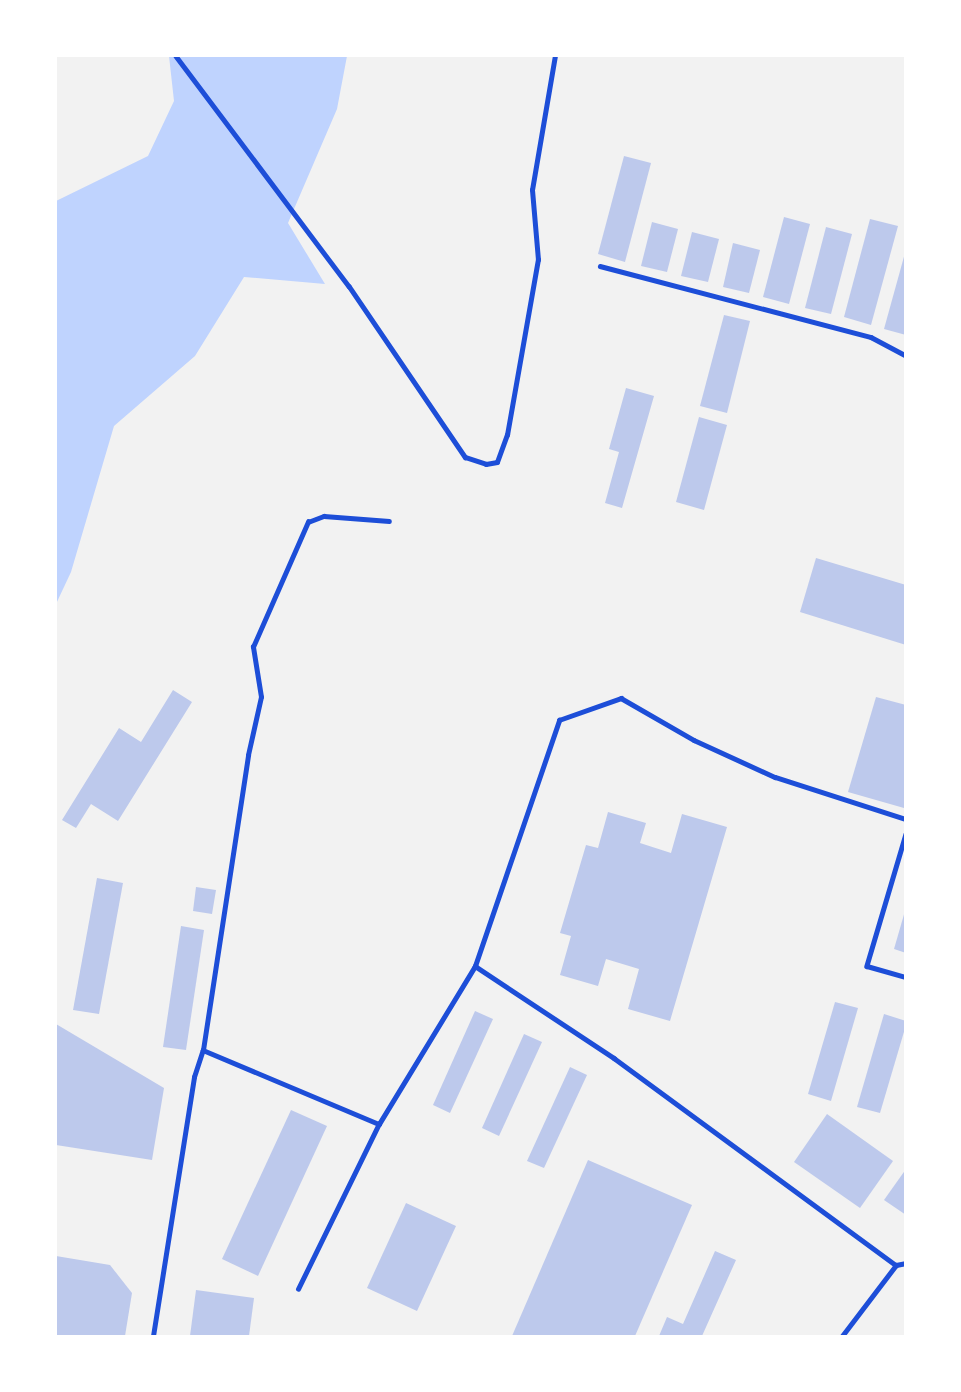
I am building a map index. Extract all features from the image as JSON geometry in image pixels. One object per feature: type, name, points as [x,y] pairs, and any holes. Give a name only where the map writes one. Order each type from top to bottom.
[{"type":"street","points":[[176,56],[349,286],[465,457],[486,464],[497,462],[507,435],[538,260],[532,190],[555,56]]},
{"type":"street","points":[[600,266],[871,337],[906,356]]},
{"type":"street","points":[[153,1336],[194,1077],[203,1050],[248,755],[261,697],[253,647],[308,522],[324,516],[389,521]]},
{"type":"street","points":[[298,1289],[379,1124],[474,966],[559,720],[621,698],[694,740],[775,777],[906,819]]},
{"type":"street","points":[[906,834],[867,966],[906,977]]},
{"type":"street","points":[[474,966],[614,1058],[896,1264],[906,1263]]},
{"type":"street","points":[[203,1050],[379,1124]]},
{"type":"street","points":[[842,1336],[896,1264]]},
{"type":"water","points":[[169,56],[347,56],[337,109],[288,223],[325,284],[244,277],[195,356],[114,426],[71,572],[56,604],[56,201],[148,156],[174,101]]},
{"type":"building","points":[[624,156],[651,163],[625,262],[598,254]]},
{"type":"building","points":[[784,217],[810,224],[789,304],[763,297]]},
{"type":"building","points":[[870,219],[898,226],[871,325],[844,317]]},
{"type":"building","points":[[652,222],[678,229],[667,272],[641,266]]},
{"type":"building","points":[[826,227],[852,234],[831,314],[805,308]]},
{"type":"building","points":[[692,232],[719,239],[708,282],[681,276]]},
{"type":"building","points":[[733,243],[760,250],[749,293],[723,287]]},
{"type":"building","points":[[906,253],[906,335],[884,329]]},
{"type":"building","points":[[724,315],[750,321],[727,413],[700,406]]},
{"type":"building","points":[[626,388],[654,396],[622,508],[605,503],[619,452],[609,449]]},
{"type":"building","points":[[699,417],[727,425],[704,510],[676,502]]},
{"type":"building","points":[[816,558],[906,585],[906,645],[800,612]]},
{"type":"building","points":[[173,690],[192,702],[118,821],[91,804],[76,828],[62,820],[119,728],[141,742]]},
{"type":"building","points":[[876,697],[906,705],[904,808],[848,792]]},
{"type":"building","points":[[608,812],[646,823],[640,843],[671,853],[682,814],[727,827],[670,1021],[628,1009],[639,969],[606,959],[598,986],[560,975],[571,936],[560,933],[586,845],[598,848]]},
{"type":"building","points":[[97,878],[123,883],[99,1014],[73,1010]]},
{"type":"building","points":[[196,887],[216,890],[212,914],[193,911]]},
{"type":"building","points":[[906,911],[906,953],[894,949]]},
{"type":"building","points":[[181,926],[204,930],[186,1050],[163,1047]]},
{"type":"building","points":[[835,1002],[858,1008],[831,1101],[808,1094]]},
{"type":"building","points":[[475,1011],[493,1019],[450,1113],[433,1105]]},
{"type":"building","points":[[884,1014],[906,1021],[906,1025],[880,1113],[857,1107]]},
{"type":"building","points":[[56,1024],[164,1088],[152,1160],[56,1145]]},
{"type":"building","points":[[524,1034],[542,1042],[499,1136],[482,1128]]},
{"type":"building","points":[[570,1067],[587,1075],[544,1168],[527,1161]]},
{"type":"building","points":[[291,1110],[327,1126],[258,1276],[222,1259]]},
{"type":"building","points":[[827,1114],[893,1161],[860,1208],[794,1162]]},
{"type":"building","points":[[588,1160],[692,1205],[635,1336],[512,1336]]},
{"type":"building","points":[[906,1169],[906,1215],[884,1200]]},
{"type":"building","points":[[406,1203],[456,1226],[417,1311],[367,1288]]},
{"type":"building","points":[[715,1251],[736,1260],[702,1336],[659,1336],[667,1317],[683,1324]]},
{"type":"building","points":[[56,1256],[110,1265],[132,1293],[125,1336],[56,1336]]},
{"type":"building","points":[[196,1290],[254,1298],[249,1336],[190,1336]]}]
